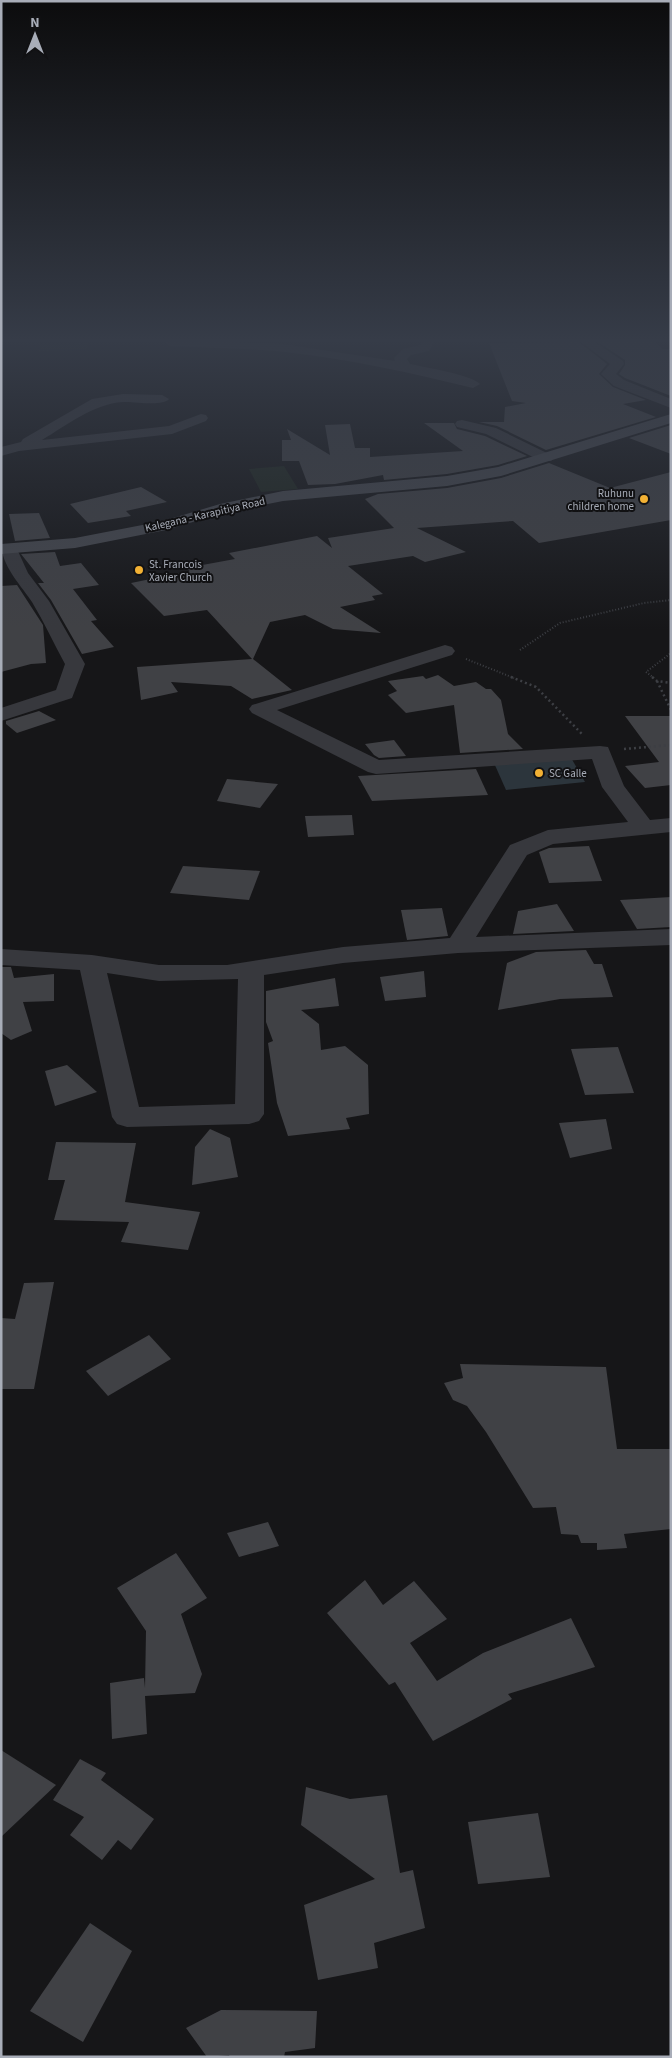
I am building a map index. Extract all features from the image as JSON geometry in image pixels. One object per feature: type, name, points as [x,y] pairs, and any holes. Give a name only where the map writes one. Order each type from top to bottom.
[{"type":"main road","name":"Kalegana - Karapitiya Road","points":[[4,549],[75,543],[166,525],[220,509],[283,496],[447,481],[501,471],[611,438]]},
{"type":"street","points":[[1,452],[18,447],[37,438]]},
{"type":"street","points":[[18,447],[99,438]]},
{"type":"street","points":[[505,438],[546,458]]},
{"type":"street","points":[[1,715],[65,694],[75,664],[40,601],[4,549]]},
{"type":"street","points":[[445,651],[259,709],[376,767],[600,752],[613,787],[643,828]]},
{"type":"street","points":[[458,945],[518,850],[548,837],[671,825]]},
{"type":"street","points":[[1,956],[92,962],[159,974],[227,974],[344,954],[458,945],[671,938]]},
{"type":"street","points":[[92,962],[126,1116],[249,1114],[251,970]]},
{"type":"path","points":[[520,650],[560,623],[644,603],[671,600]]},
{"type":"path","points":[[445,651],[536,687],[600,752],[671,745]]},
{"type":"path","points":[[671,653],[646,672],[657,681],[671,710]]},
{"type":"path","points":[[657,681],[671,683]]},
{"type":"shaded area","points":[[284,466],[298,489],[261,492],[249,469]]},
{"type":"shaded area","name":"SC Galle","points":[[570,756],[585,782],[506,790],[494,763]]},
{"type":"building","points":[[302,438],[330,455],[327,438],[353,438],[355,448],[370,448],[370,457],[463,451],[445,438],[489,438],[527,456],[498,465],[447,474],[384,480],[383,475],[335,484],[308,485],[299,461],[282,461],[282,440]]},
{"type":"building","points":[[522,438],[586,438],[546,450]]},
{"type":"building","points":[[629,438],[671,438],[671,454]]},
{"type":"building","points":[[549,463],[610,488],[671,472],[671,520],[539,543],[513,521],[417,528],[466,552],[425,562],[413,556],[348,566],[383,594],[372,596],[375,600],[340,607],[381,633],[333,629],[305,615],[270,622],[253,659],[292,690],[252,699],[231,686],[171,682],[178,692],[141,700],[137,667],[252,659],[207,610],[164,616],[131,583],[190,571],[186,568],[235,559],[229,553],[317,536],[332,548],[328,538],[394,528],[365,499],[378,494],[447,488],[501,478]]},
{"type":"building","points":[[141,487],[167,502],[126,511],[131,516],[88,523],[70,504]]},
{"type":"building","points":[[39,513],[50,538],[15,541],[9,514]]},
{"type":"building","points":[[55,552],[60,566],[81,563],[99,585],[73,589],[97,620],[91,621],[114,647],[82,654],[51,600],[38,583],[44,583],[21,554]]},
{"type":"building","points":[[17,585],[43,625],[46,663],[31,664],[1,672],[1,586]]},
{"type":"building","points":[[438,675],[454,686],[476,682],[486,689],[491,689],[501,700],[508,734],[523,749],[460,753],[454,705],[406,713],[388,695],[397,691],[388,681],[423,676],[426,679]]},
{"type":"building","points":[[39,711],[56,720],[17,733],[6,724],[6,721]]},
{"type":"building","points":[[625,716],[671,716],[671,785],[645,788],[625,766],[659,762]]},
{"type":"building","points":[[394,740],[406,756],[379,758],[365,744]]},
{"type":"building","points":[[476,769],[488,795],[372,801],[358,776]]},
{"type":"building","points":[[227,779],[278,784],[260,808],[217,801]]},
{"type":"building","points":[[352,815],[354,835],[308,837],[305,816]]},
{"type":"building","points":[[589,846],[602,881],[549,883],[539,852],[549,848]]},
{"type":"building","points":[[183,866],[260,871],[249,900],[170,893]]},
{"type":"building","points":[[671,897],[671,927],[637,929],[620,900]]},
{"type":"building","points":[[557,904],[574,931],[513,934],[518,911]]},
{"type":"building","points":[[442,908],[448,936],[407,940],[401,910]]},
{"type":"building","points":[[586,950],[594,964],[602,964],[613,997],[560,999],[498,1010],[507,963],[536,952]]},
{"type":"building","points":[[1,967],[11,967],[14,978],[54,974],[54,1001],[23,1002],[32,1031],[11,1040],[1,1033]]},
{"type":"building","points":[[424,971],[426,997],[385,1001],[380,977]]},
{"type":"building","points":[[335,978],[339,1006],[301,1010],[319,1024],[321,1050],[345,1046],[368,1065],[369,1114],[346,1118],[350,1129],[288,1136],[277,1103],[268,1043],[273,1041],[266,1022],[266,991]]},
{"type":"building","points":[[618,1047],[634,1093],[585,1095],[571,1049]]},
{"type":"building","points":[[67,1065],[97,1092],[55,1106],[45,1071]]},
{"type":"building","points":[[606,1119],[612,1149],[570,1158],[559,1123]]},
{"type":"building","points":[[210,1129],[230,1138],[238,1177],[192,1185],[195,1147]]},
{"type":"building","points":[[56,1142],[136,1143],[125,1202],[200,1212],[188,1250],[121,1242],[129,1222],[54,1220],[65,1180],[48,1180]]},
{"type":"building","points":[[54,1282],[34,1389],[1,1389],[1,1318],[15,1319],[24,1283]]},
{"type":"building","points":[[149,1335],[171,1359],[108,1396],[86,1371]]},
{"type":"building","points":[[460,1364],[606,1367],[617,1449],[671,1449],[671,1529],[624,1534],[627,1548],[597,1550],[597,1543],[581,1543],[578,1535],[561,1534],[556,1507],[533,1508],[486,1432],[467,1406],[453,1400],[444,1383],[463,1378]]},
{"type":"building","points":[[268,1522],[279,1546],[239,1557],[227,1533]]},
{"type":"building","points":[[176,1553],[207,1598],[181,1614],[202,1674],[195,1693],[145,1696],[147,1734],[112,1739],[110,1683],[144,1678],[145,1688],[146,1631],[117,1588]]},
{"type":"building","points":[[365,1580],[383,1605],[414,1581],[447,1619],[410,1643],[437,1681],[483,1653],[571,1618],[595,1667],[508,1694],[512,1699],[433,1741],[395,1682],[389,1685],[327,1613]]},
{"type":"building","points":[[1,1750],[56,1785],[1,1837]]},
{"type":"building","points":[[80,1759],[106,1773],[101,1780],[154,1819],[131,1850],[118,1840],[102,1860],[70,1835],[84,1817],[53,1800]]},
{"type":"building","points":[[306,1787],[350,1799],[387,1795],[400,1873],[413,1870],[425,1928],[374,1943],[378,1968],[318,1980],[304,1905],[375,1879],[301,1825]]},
{"type":"building","points":[[538,1813],[550,1877],[478,1884],[468,1822]]},
{"type":"building","points":[[90,1923],[132,1951],[83,2042],[30,2011]]},
{"type":"building","points":[[221,2010],[317,2011],[315,2048],[285,2052],[284,2057],[230,2057],[229,2055],[207,2057],[186,2028]]},
{"type":"place","name":"Ruhunu children home","points":[[644,499]]},
{"type":"place","name":"St. Francois Xavier Church","points":[[139,570]]},
{"type":"place","name":"SC Galle","points":[[539,773]]}]
